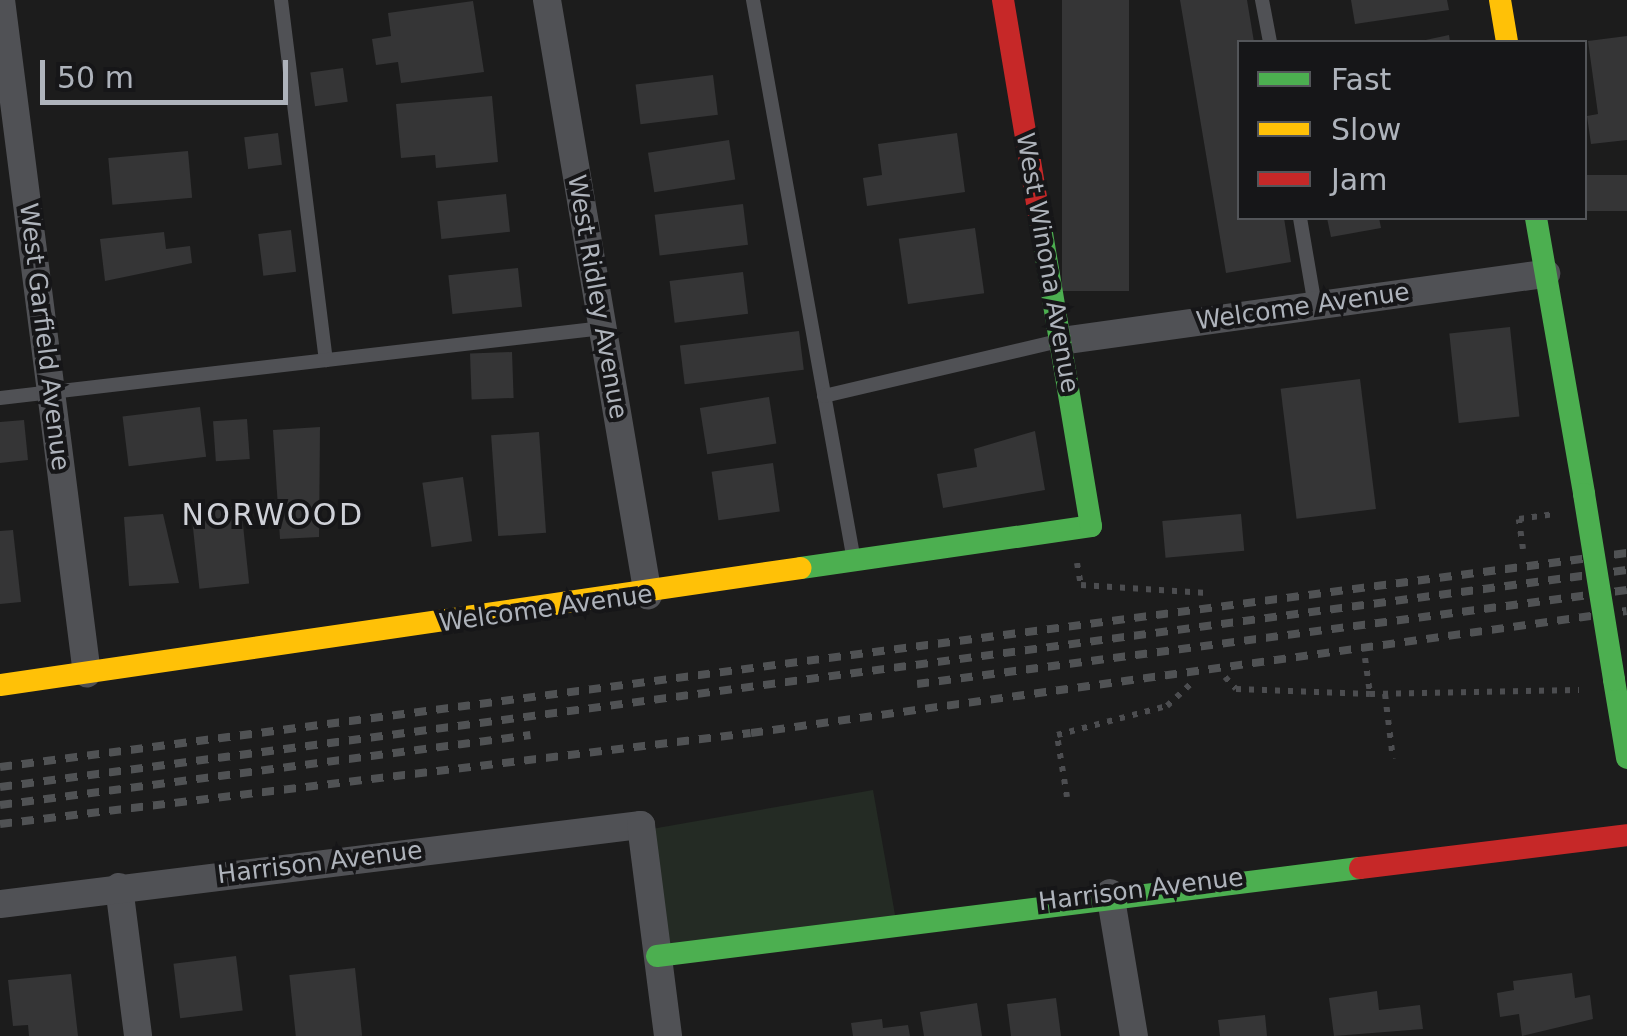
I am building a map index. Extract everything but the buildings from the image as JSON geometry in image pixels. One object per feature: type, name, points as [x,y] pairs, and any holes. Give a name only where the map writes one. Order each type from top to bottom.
[{"type":"street","name":"West Garfield Avenue","points":[[1,0],[87,674]]},
{"type":"street","name":"West Ridley Avenue","points":[[546,0],[648,595]]},
{"type":"street","name":"West Winona Avenue","points":[[1003,0],[1060,341],[1081,528]]},
{"type":"street","points":[[1500,0],[1507,40]]},
{"type":"street","points":[[1536,220],[1627,758]]},
{"type":"street","name":"Welcome Avenue","points":[[1060,341],[1546,274]]},
{"type":"street","name":"Welcome Avenue","points":[[0,685],[648,595],[1081,528]]},
{"type":"street","name":"Harrison Avenue","points":[[0,904],[641,825],[657,956],[1110,893],[1627,834]]},
{"type":"street","points":[[119,887],[138,1036]]},
{"type":"street","points":[[1110,893],[1134,1036]]},
{"type":"street","points":[[657,956],[668,1036]]},
{"type":"lane","points":[[281,0],[326,360]]},
{"type":"lane","points":[[753,0],[854,562]]},
{"type":"lane","points":[[1262,0],[1270,40]]},
{"type":"lane","points":[[1300,220],[1315,306]]},
{"type":"lane","points":[[0,398],[602,328]]},
{"type":"lane","points":[[824,396],[1060,341]]},
{"type":"path","points":[[1524,549],[1520,519],[1584,501]]},
{"type":"path","points":[[1081,528],[1081,585],[1208,593]]},
{"type":"path","points":[[1365,658],[1370,694]]},
{"type":"path","points":[[1225,677],[1236,689],[1492,698],[1615,683]]},
{"type":"path","points":[[1068,796],[1057,736],[1167,706],[1194,681]]},
{"type":"path","points":[[1384,694],[1392,758]]},
{"type":"shaded area","points":[[873,790],[896,923],[665,964],[642,831]]},
{"type":"railway","points":[[0,767],[1627,553]]},
{"type":"railway","points":[[0,787],[1627,570]]},
{"type":"railway","points":[[917,684],[1627,590]]},
{"type":"railway","points":[[0,824],[751,733],[1627,611]]},
{"type":"railway","points":[[0,805],[530,735]]},
{"type":"traffic: fast","points":[[801,568],[1091,526],[1040,220]]},
{"type":"traffic: fast","points":[[1536,220],[1584,494]]},
{"type":"traffic: fast","points":[[1584,494],[1614,680]]},
{"type":"traffic: fast","points":[[1614,680],[1627,758]]},
{"type":"traffic: fast","points":[[657,956],[1360,868]]},
{"type":"traffic: slow","points":[[1500,0],[1507,40]]},
{"type":"traffic: slow","points":[[0,685],[801,568]]},
{"type":"traffic: jam","points":[[1003,0],[1040,220]]},
{"type":"traffic: jam","points":[[1360,868],[1627,835]]},
{"type":"district","name":"NORWOOD","points":[[273,515]]}]
